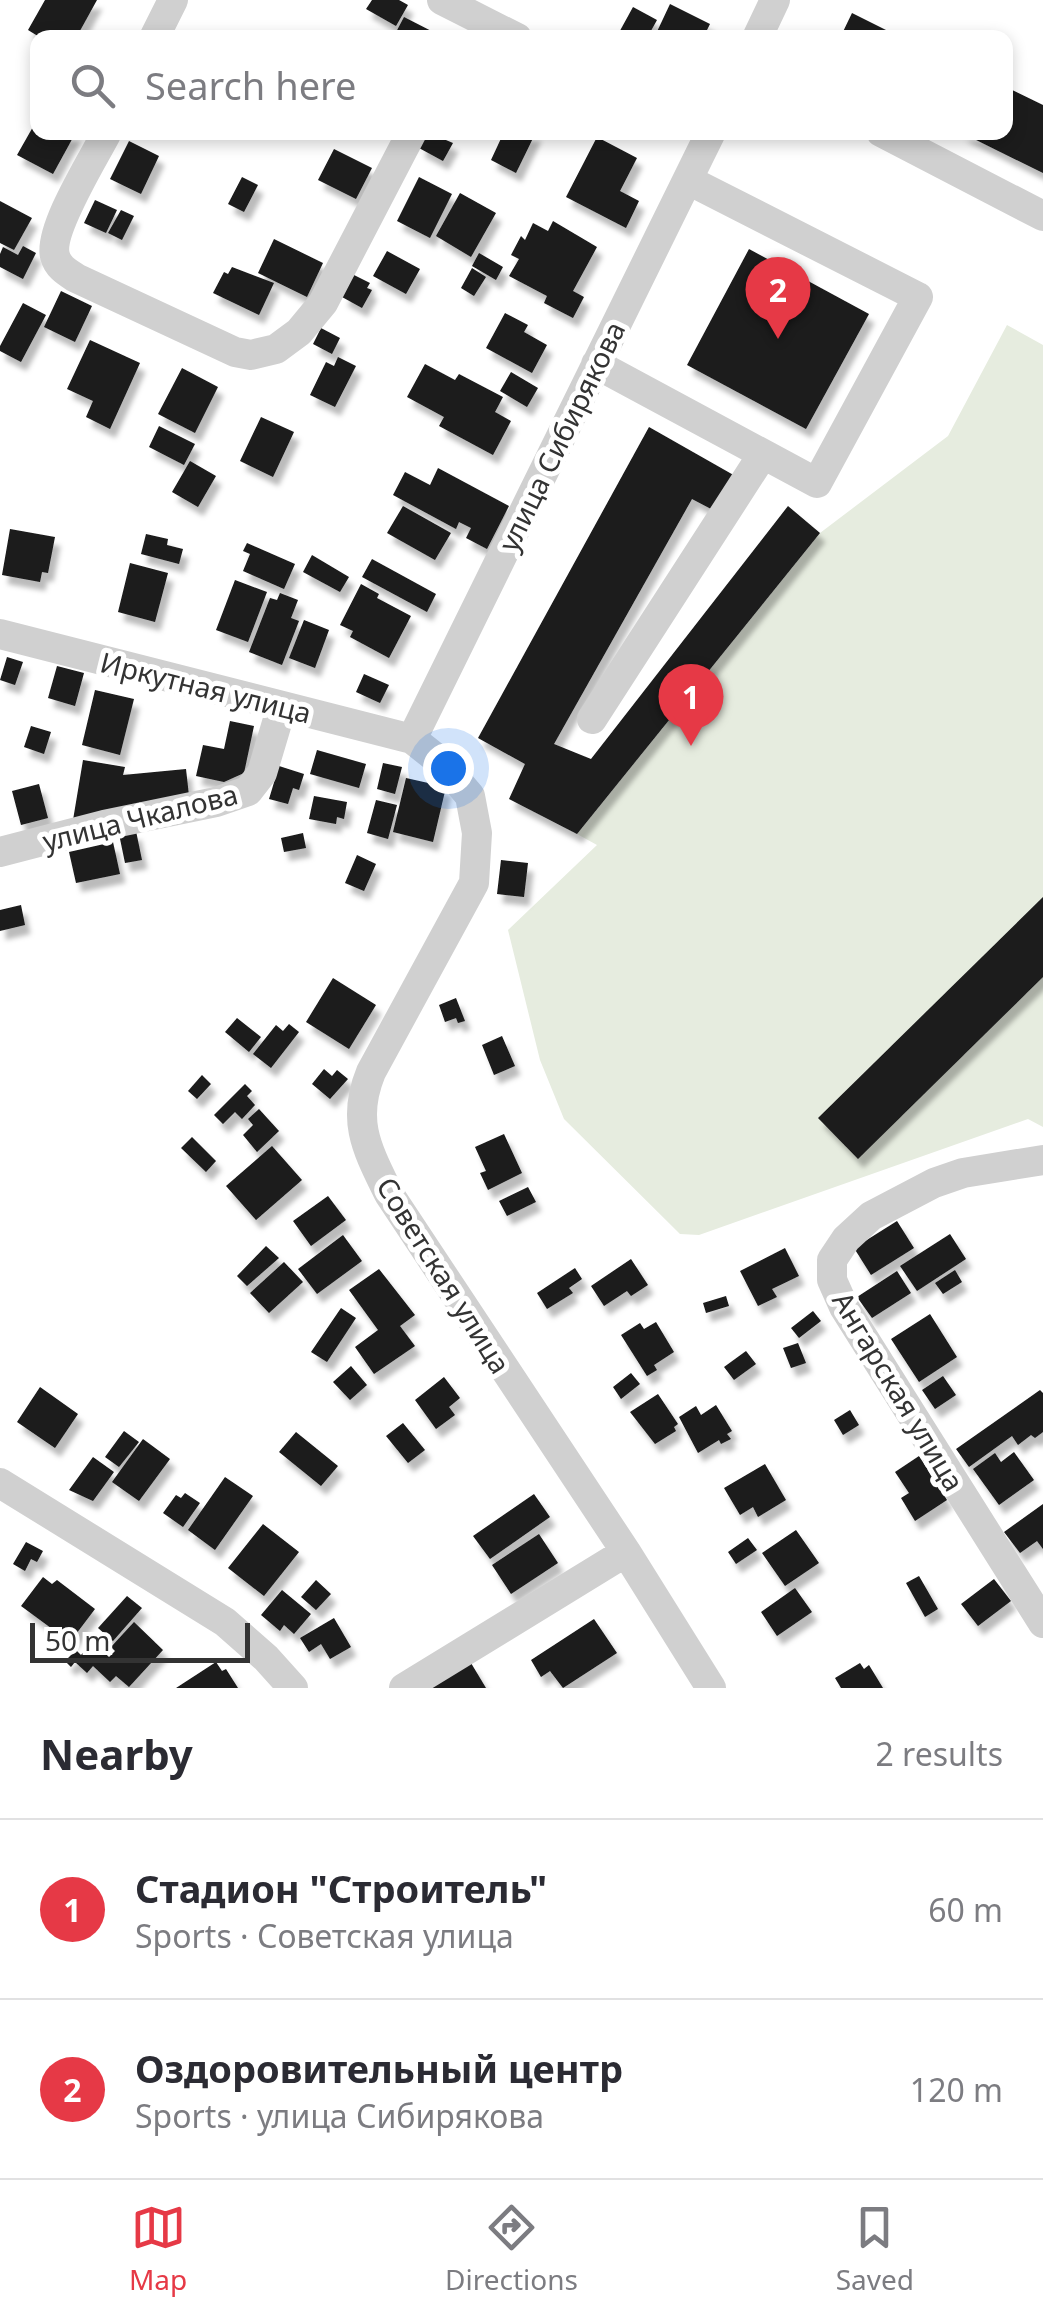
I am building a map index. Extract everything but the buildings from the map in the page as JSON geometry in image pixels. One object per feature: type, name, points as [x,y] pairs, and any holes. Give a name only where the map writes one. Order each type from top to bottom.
[{"type":"street","points":[[158,30],[173,0]]},
{"type":"street","points":[[442,0],[467,26]]},
{"type":"street","points":[[761,30],[775,0]]},
{"type":"street","points":[[103,140],[54,240],[58,263],[76,278],[235,352],[251,355],[276,349],[299,332],[324,303],[408,140]]},
{"type":"street","name":"улица Сибирякова","points":[[412,739],[706,140]]},
{"type":"street","points":[[896,140],[1043,216]]},
{"type":"street","points":[[596,364],[817,483],[918,297],[688,180]]},
{"type":"street","points":[[592,719],[762,454]]},
{"type":"street","name":"Иркутная улица","points":[[0,634],[412,739]]},
{"type":"street","name":"улица Чкалова","points":[[0,852],[216,802],[248,791],[262,772],[282,706]]},
{"type":"street","name":"Советская улица","points":[[412,739],[442,762],[470,796],[477,834],[474,883],[371,1072],[362,1099],[362,1128],[389,1194],[626,1552],[711,1688]]},
{"type":"street","name":"Ангарская улица","points":[[1043,1160],[962,1173],[885,1206],[836,1250],[831,1270],[844,1307],[1043,1622]]},
{"type":"street","points":[[0,1482],[225,1622],[266,1658],[292,1688]]},
{"type":"street","points":[[404,1688],[626,1552]]},
{"type":"shaded area","points":[[1007,325],[1043,345],[1043,1127],[1028,1119],[699,1235],[680,1234],[564,1119],[540,1060],[508,930],[597,845],[577,834],[820,533],[948,436]]},
{"type":"place","name":"Оздоровительный центр","points":[[778,339]]},
{"type":"place","name":"Стадион \"Строитель\"","points":[[691,746]]}]
